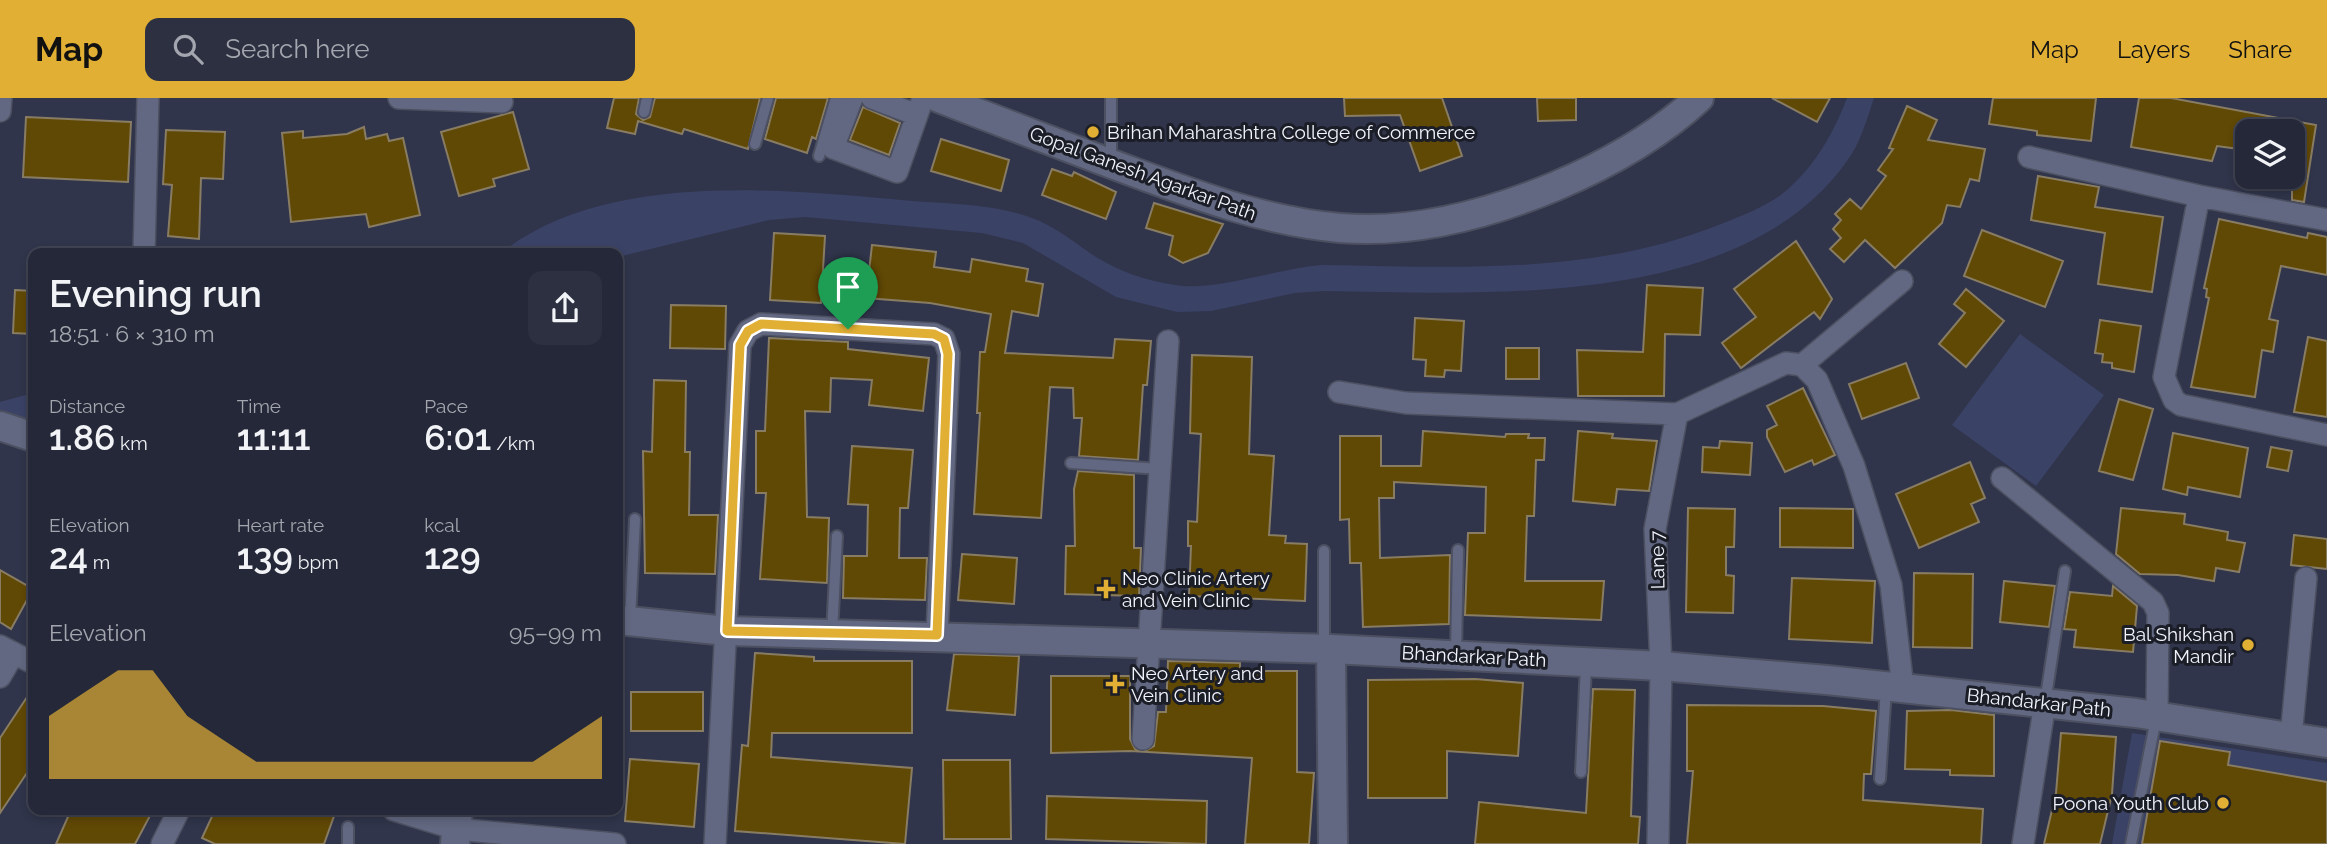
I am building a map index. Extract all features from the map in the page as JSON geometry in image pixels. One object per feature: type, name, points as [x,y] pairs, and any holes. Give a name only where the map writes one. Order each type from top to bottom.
[{"type":"street","points":[[0,111],[1,98]]},
{"type":"street","points":[[146,248],[148,98]]},
{"type":"street","points":[[399,98],[502,102]]},
{"type":"street","points":[[852,98],[833,148],[897,172],[926,104],[880,99]]},
{"type":"street","name":"Gopal Ganesh Agarkar Path","points":[[926,104],[1111,163],[1206,200],[1273,219],[1342,228],[1408,226],[1471,216],[1530,197],[1589,172],[1669,126],[1699,98]]},
{"type":"street","points":[[2029,157],[2199,196],[2327,220]]},
{"type":"street","points":[[2199,196],[2164,377],[2171,394],[2181,405],[2327,435]]},
{"type":"street","points":[[1802,365],[1902,281]]},
{"type":"street","points":[[715,844],[740,345],[748,331],[761,324],[934,334],[944,339],[948,354],[937,635]]},
{"type":"street","points":[[1143,739],[1168,341]]},
{"type":"street","points":[[1339,392],[1406,403],[1677,414],[1786,363],[1802,365],[1817,380],[1854,466],[1891,585],[1895,687]]},
{"type":"street","name":"Lane 7","points":[[1658,844],[1661,666],[1655,529],[1677,414]]},
{"type":"street","points":[[0,426],[28,435]]},
{"type":"street","points":[[2002,478],[2153,602],[2158,613],[2157,716]]},
{"type":"street","points":[[2291,737],[2306,578]]},
{"type":"street","name":"Bhandarkar Path","points":[[624,621],[727,631],[937,635],[1327,649],[1661,666],[2045,703],[2157,716],[2327,743]]},
{"type":"street","points":[[1327,649],[1333,844]]},
{"type":"street","points":[[0,677],[7,650],[28,660]]},
{"type":"street","points":[[2023,844],[2045,703]]},
{"type":"street","points":[[162,844],[176,815]]},
{"type":"street","points":[[411,815],[456,828],[615,844]]},
{"type":"lane","points":[[644,112],[648,98]]},
{"type":"lane","points":[[755,144],[768,98]]},
{"type":"lane","points":[[819,156],[836,98]]},
{"type":"lane","points":[[1111,98],[1111,163]]},
{"type":"lane","points":[[1071,463],[1161,469]]},
{"type":"lane","points":[[624,621],[635,519]]},
{"type":"lane","points":[[832,633],[837,536]]},
{"type":"lane","points":[[1456,654],[1458,550]]},
{"type":"lane","points":[[1324,551],[1327,649]]},
{"type":"lane","points":[[2045,703],[2065,571]]},
{"type":"lane","points":[[1581,772],[1586,662]]},
{"type":"lane","points":[[1880,779],[1895,687]]},
{"type":"lane","points":[[2131,844],[2157,716]]},
{"type":"lane","points":[[348,827],[348,844]]},
{"type":"shaded area","points":[[1847,98],[1874,98],[1866,123],[1847,161],[1801,210],[1743,245],[1677,269],[1606,283],[1532,290],[1458,293],[1323,291],[1295,293],[1211,311],[1177,312],[1116,297],[1023,243],[982,233],[805,217],[769,220],[623,256],[623,248],[509,248],[542,227],[589,209],[640,198],[747,190],[1001,209],[1041,221],[1096,257],[1125,271],[1175,285],[1227,283],[1322,265],[1524,265],[1623,253],[1672,241],[1756,210],[1772,201],[1797,180],[1815,159],[1836,124]]},
{"type":"shaded area","points":[[2020,334],[2104,395],[2036,486],[1952,425]]},
{"type":"shaded area","points":[[28,394],[28,421],[0,415],[0,402]]},
{"type":"shaded area","name":"Poona Youth Club","points":[[2132,733],[2327,763],[2327,844],[2112,844]]},
{"type":"building","points":[[614,98],[639,98],[636,114],[643,120],[650,117],[655,98],[760,98],[748,149],[684,129],[682,134],[638,121],[635,134],[607,128]]},
{"type":"building","points":[[776,98],[828,98],[816,139],[812,137],[807,153],[765,139]]},
{"type":"building","points":[[1344,98],[1442,98],[1462,156],[1420,171],[1400,115],[1345,116]]},
{"type":"building","points":[[1537,98],[1576,98],[1576,120],[1538,121]]},
{"type":"building","points":[[1772,98],[1830,98],[1817,122]]},
{"type":"building","points":[[1993,98],[2096,98],[2091,141],[2037,135],[2037,131],[1989,124]]},
{"type":"building","points":[[2139,98],[2171,98],[2284,119],[2235,119],[2235,148],[2217,146],[2212,161],[2131,147]]},
{"type":"building","points":[[1907,106],[1937,120],[1928,140],[1985,149],[1979,181],[1970,179],[1960,207],[1947,205],[1942,223],[1895,268],[1865,240],[1844,262],[1830,249],[1841,238],[1833,229],[1841,220],[1835,214],[1850,199],[1861,209],[1886,176],[1878,170],[1893,149],[1889,148]]},
{"type":"building","points":[[863,107],[900,123],[889,155],[850,140]]},
{"type":"building","points":[[513,112],[529,169],[493,179],[495,186],[459,196],[441,132]]},
{"type":"building","points":[[26,117],[131,122],[128,182],[23,177]]},
{"type":"building","points":[[2305,123],[2316,125],[2304,202],[2292,200],[2292,189],[2305,189]]},
{"type":"building","points":[[364,127],[366,139],[387,134],[389,141],[403,138],[420,215],[369,227],[366,214],[291,222],[282,133],[303,131],[303,138],[347,134]]},
{"type":"building","points":[[166,130],[225,132],[223,179],[201,178],[199,239],[168,236],[172,185],[163,184]]},
{"type":"building","points":[[941,139],[1009,160],[1001,191],[931,171]]},
{"type":"building","points":[[1052,169],[1072,176],[1074,172],[1116,192],[1106,219],[1042,195]]},
{"type":"building","points":[[2038,176],[2099,187],[2095,207],[2163,217],[2152,292],[2098,284],[2105,233],[2031,220]]},
{"type":"building","points":[[1154,203],[1223,224],[1208,253],[1183,263],[1169,255],[1173,236],[1146,228]]},
{"type":"building","points":[[2219,219],[2307,238],[2308,233],[2327,237],[2327,275],[2281,266],[2269,319],[2278,321],[2273,352],[2262,350],[2255,397],[2191,387],[2209,298],[2206,297],[2207,289],[2204,288]]},
{"type":"building","points":[[1982,230],[2063,261],[2045,307],[1964,276]]},
{"type":"building","points":[[774,233],[825,236],[821,303],[770,300]]},
{"type":"building","points":[[1796,241],[1832,299],[1820,319],[1814,312],[1741,368],[1722,343],[1756,317],[1734,289]]},
{"type":"building","points":[[872,245],[936,252],[934,267],[970,272],[972,259],[1028,269],[1026,281],[1043,284],[1038,316],[1012,311],[1005,353],[1113,358],[1115,339],[1151,341],[1147,385],[1143,385],[1138,460],[1079,456],[1082,418],[1074,418],[1073,388],[1050,387],[1041,518],[974,514],[980,413],[977,413],[980,352],[985,352],[991,314],[930,303],[866,298]]},
{"type":"building","points":[[1647,285],[1703,288],[1700,335],[1665,334],[1664,396],[1578,396],[1577,350],[1643,352]]},
{"type":"building","points":[[1966,289],[2004,321],[1966,367],[1939,344],[1965,313],[1954,304]]},
{"type":"building","points":[[15,290],[28,291],[28,334],[13,333]]},
{"type":"building","points":[[671,305],[726,306],[725,349],[670,348]]},
{"type":"building","points":[[1415,318],[1464,321],[1461,371],[1445,370],[1444,377],[1425,376],[1426,360],[1413,359]]},
{"type":"building","points":[[2100,320],[2141,326],[2134,372],[2112,368],[2112,363],[2102,362],[2103,354],[2095,353]]},
{"type":"building","points":[[2308,337],[2327,341],[2327,417],[2294,412]]},
{"type":"building","points":[[769,338],[848,342],[848,349],[929,358],[923,411],[869,405],[872,380],[831,378],[830,412],[805,411],[807,517],[829,518],[827,583],[760,579],[766,493],[756,493],[756,431],[765,431]]},
{"type":"building","points":[[1506,348],[1539,348],[1539,379],[1506,379]]},
{"type":"building","points":[[1192,355],[1252,357],[1249,454],[1274,456],[1269,535],[1286,536],[1285,543],[1307,544],[1305,601],[1189,596],[1191,546],[1188,546],[1188,521],[1197,522],[1201,434],[1190,433]]},
{"type":"building","points":[[1906,363],[1919,398],[1862,419],[1849,384]]},
{"type":"building","points":[[654,380],[686,381],[685,452],[690,452],[689,515],[718,515],[715,574],[645,573],[643,451],[652,452]]},
{"type":"building","points":[[1803,388],[1835,455],[1814,465],[1812,460],[1785,472],[1767,437],[1767,430],[1777,425],[1767,406]]},
{"type":"building","points":[[2119,399],[2153,409],[2133,480],[2099,471]]},
{"type":"building","points":[[1423,431],[1505,437],[1506,434],[1529,434],[1528,438],[1545,438],[1544,460],[1536,460],[1534,516],[1527,516],[1525,581],[1604,581],[1601,620],[1465,615],[1468,533],[1485,533],[1486,487],[1394,482],[1394,498],[1379,498],[1380,558],[1450,555],[1449,624],[1363,627],[1361,563],[1350,563],[1349,519],[1340,520],[1340,436],[1381,436],[1381,466],[1421,466]]},
{"type":"building","points":[[1578,431],[1613,434],[1612,438],[1657,441],[1649,491],[1617,489],[1615,505],[1573,501]]},
{"type":"building","points":[[2173,433],[2248,448],[2240,497],[2188,487],[2187,495],[2163,489]]},
{"type":"building","points":[[1720,441],[1752,443],[1750,475],[1702,472],[1703,447],[1719,448]]},
{"type":"building","points":[[852,446],[913,450],[908,508],[900,508],[899,558],[927,558],[925,600],[843,598],[844,556],[867,556],[868,505],[848,504]]},
{"type":"building","points":[[2271,447],[2292,451],[2288,471],[2267,467]]},
{"type":"building","points":[[1970,462],[1985,498],[1971,504],[1979,522],[1919,548],[1896,494]]},
{"type":"building","points":[[1078,471],[1134,475],[1134,548],[1141,548],[1139,596],[1065,594],[1066,546],[1075,546],[1074,489]]},
{"type":"building","points":[[1688,508],[1735,509],[1734,547],[1726,547],[1726,575],[1734,576],[1733,613],[1686,612]]},
{"type":"building","points":[[1780,508],[1853,509],[1853,548],[1780,547]]},
{"type":"building","points":[[2121,508],[2185,514],[2184,524],[2228,532],[2227,540],[2245,543],[2239,572],[2216,568],[2214,581],[2178,575],[2140,574],[2116,554]]},
{"type":"building","points":[[2294,535],[2327,539],[2327,569],[2291,565]]},
{"type":"building","points":[[962,554],[1017,558],[1014,604],[958,600]]},
{"type":"building","points":[[0,570],[28,586],[28,598],[11,629],[0,622]]},
{"type":"building","points":[[1914,573],[1973,574],[1972,648],[1913,647]]},
{"type":"building","points":[[1792,578],[1875,581],[1872,643],[1789,639]]},
{"type":"building","points":[[2004,581],[2055,586],[2049,627],[2000,622]]},
{"type":"building","points":[[2113,586],[2137,606],[2133,652],[2074,647],[2076,630],[2064,629],[2070,592],[2112,596]]},
{"type":"building","points":[[755,653],[814,657],[814,661],[912,661],[912,733],[772,733],[771,757],[912,768],[905,844],[735,831],[742,745],[748,746]]},
{"type":"building","points":[[954,654],[1019,656],[1015,715],[947,710]]},
{"type":"building","points":[[1168,661],[1240,663],[1240,671],[1297,671],[1297,772],[1314,773],[1309,844],[1245,844],[1252,758],[1143,752],[1154,746],[1158,712],[1166,712]]},
{"type":"building","points":[[1051,676],[1130,676],[1130,739],[1135,749],[1142,752],[1051,753]]},
{"type":"building","points":[[1475,679],[1523,683],[1518,756],[1447,751],[1447,798],[1368,798],[1368,680]]},
{"type":"building","points":[[1593,689],[1635,690],[1631,816],[1640,817],[1638,844],[1475,844],[1479,802],[1586,813]]},
{"type":"building","points":[[631,692],[703,692],[703,731],[631,731]]},
{"type":"building","points":[[28,696],[28,771],[0,813],[0,738]]},
{"type":"building","points":[[1687,705],[1823,706],[1876,711],[1871,774],[1864,774],[1863,800],[1983,809],[1981,844],[1687,844],[1693,771],[1687,771]]},
{"type":"building","points":[[1951,710],[1994,715],[1994,776],[1950,775],[1950,770],[1905,769],[1907,711]]},
{"type":"building","points":[[2061,733],[2116,737],[2112,794],[2100,844],[2044,844],[2056,793]]},
{"type":"building","name":"Poona Youth Club","points":[[2160,741],[2230,752],[2228,765],[2327,782],[2327,844],[2142,844]]},
{"type":"building","points":[[630,759],[699,764],[694,827],[625,821]]},
{"type":"building","points":[[943,760],[1010,760],[1011,839],[944,839]]},
{"type":"building","points":[[1047,796],[1207,801],[1206,844],[1046,839]]},
{"type":"building","points":[[69,815],[150,815],[135,844],[56,844]]},
{"type":"building","points":[[213,815],[334,816],[324,844],[215,844],[202,838]]},
{"type":"place","name":"Brihan Maharashtra College of Commerce","points":[[1093,132]]},
{"type":"place","name":"Neo Clinic Artery and Vein Clinic","points":[[1106,589]]},
{"type":"place","name":"Bal Shikshan Mandir","points":[[2248,645]]},
{"type":"place","name":"Neo Artery and Vein Clinic","points":[[1115,684]]},
{"type":"place","name":"Poona Youth Club","points":[[2223,803]]},
{"type":"route","points":[[761,324],[848,329],[934,334],[944,339],[948,354],[937,635],[727,631],[740,345],[748,331],[761,324]]}]
